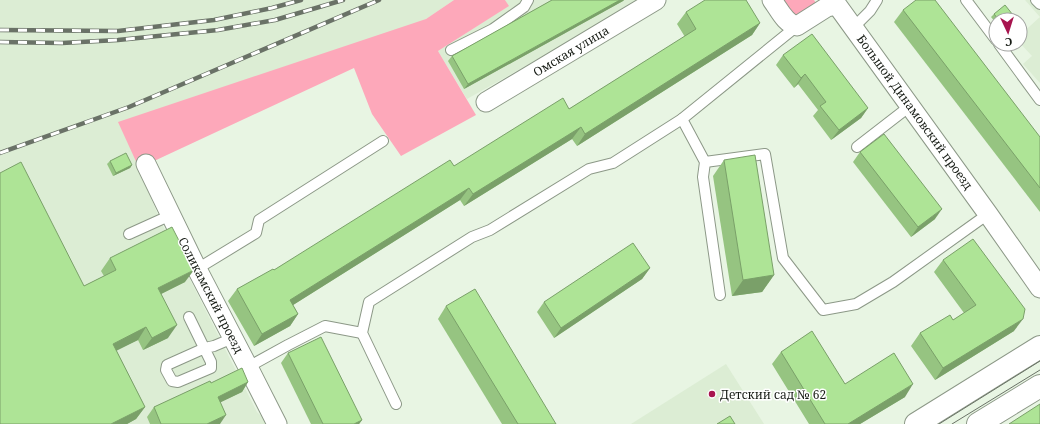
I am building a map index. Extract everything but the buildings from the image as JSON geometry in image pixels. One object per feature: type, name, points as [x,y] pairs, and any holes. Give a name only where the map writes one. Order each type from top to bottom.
[{"type":"street","points":[[772,0],[788,22],[797,26]]},
{"type":"street","name":"Большой Динамовский проезд","points":[[797,26],[826,7],[837,2],[1040,288]]},
{"type":"street","name":"Омская улица","points":[[486,102],[644,3]]},
{"type":"street","name":"Соликамский проезд","points":[[146,164],[197,269],[277,424]]},
{"type":"street","points":[[916,424],[1040,347]]},
{"type":"street","points":[[978,424],[1040,386]]},
{"type":"lane","points":[[451,50],[493,29],[524,6],[528,0]]},
{"type":"lane","points":[[854,27],[870,11],[877,0]]},
{"type":"lane","points":[[966,0],[988,29]]},
{"type":"lane","points":[[1036,0],[1040,4]]},
{"type":"lane","points":[[396,404],[362,333],[369,302],[472,237],[490,230],[589,169],[613,163],[682,119],[797,26]]},
{"type":"lane","points":[[1005,52],[1040,100]]},
{"type":"lane","points":[[858,147],[910,106]]},
{"type":"lane","points":[[682,119],[705,162],[703,177],[720,295]]},
{"type":"lane","points":[[197,269],[256,233],[260,220],[383,141]]},
{"type":"lane","points":[[705,162],[765,154],[783,258],[823,310],[856,304],[893,282],[988,214]]},
{"type":"lane","points":[[129,234],[171,215]]},
{"type":"lane","points":[[189,317],[205,348],[233,338]]},
{"type":"lane","points":[[248,367],[325,326],[362,333]]},
{"type":"shaded area","points":[[0,0],[454,0],[426,19],[139,169],[160,220],[257,412],[270,424],[0,424]]},
{"type":"shaded area","points":[[454,0],[505,0],[509,6],[438,51],[476,115],[401,156],[372,114],[354,68],[139,168],[118,122],[426,19]]},
{"type":"shaded area","points":[[505,0],[642,0],[467,99],[438,51],[508,6]]},
{"type":"shaded area","points":[[778,0],[814,0],[818,6],[798,18]]},
{"type":"shaded area","points":[[1025,0],[1040,0],[1040,17]]},
{"type":"shaded area","points":[[1040,17],[1040,83],[1023,64],[1032,56],[1028,52],[1028,28]]},
{"type":"shaded area","name":"Детский сад № 62","points":[[726,364],[764,424],[631,424]]},
{"type":"tram line","points":[[939,424],[1040,361]]},
{"type":"tram line","points":[[952,424],[1040,370]]},
{"type":"railway","points":[[0,30],[118,31],[214,20],[272,8],[301,0]]},
{"type":"railway","points":[[0,42],[62,43],[118,40],[218,30],[275,20],[343,0]]},
{"type":"railway","points":[[0,153],[129,107],[379,0]]},
{"type":"place","name":"Детский сад № 62","points":[[712,394]]}]
